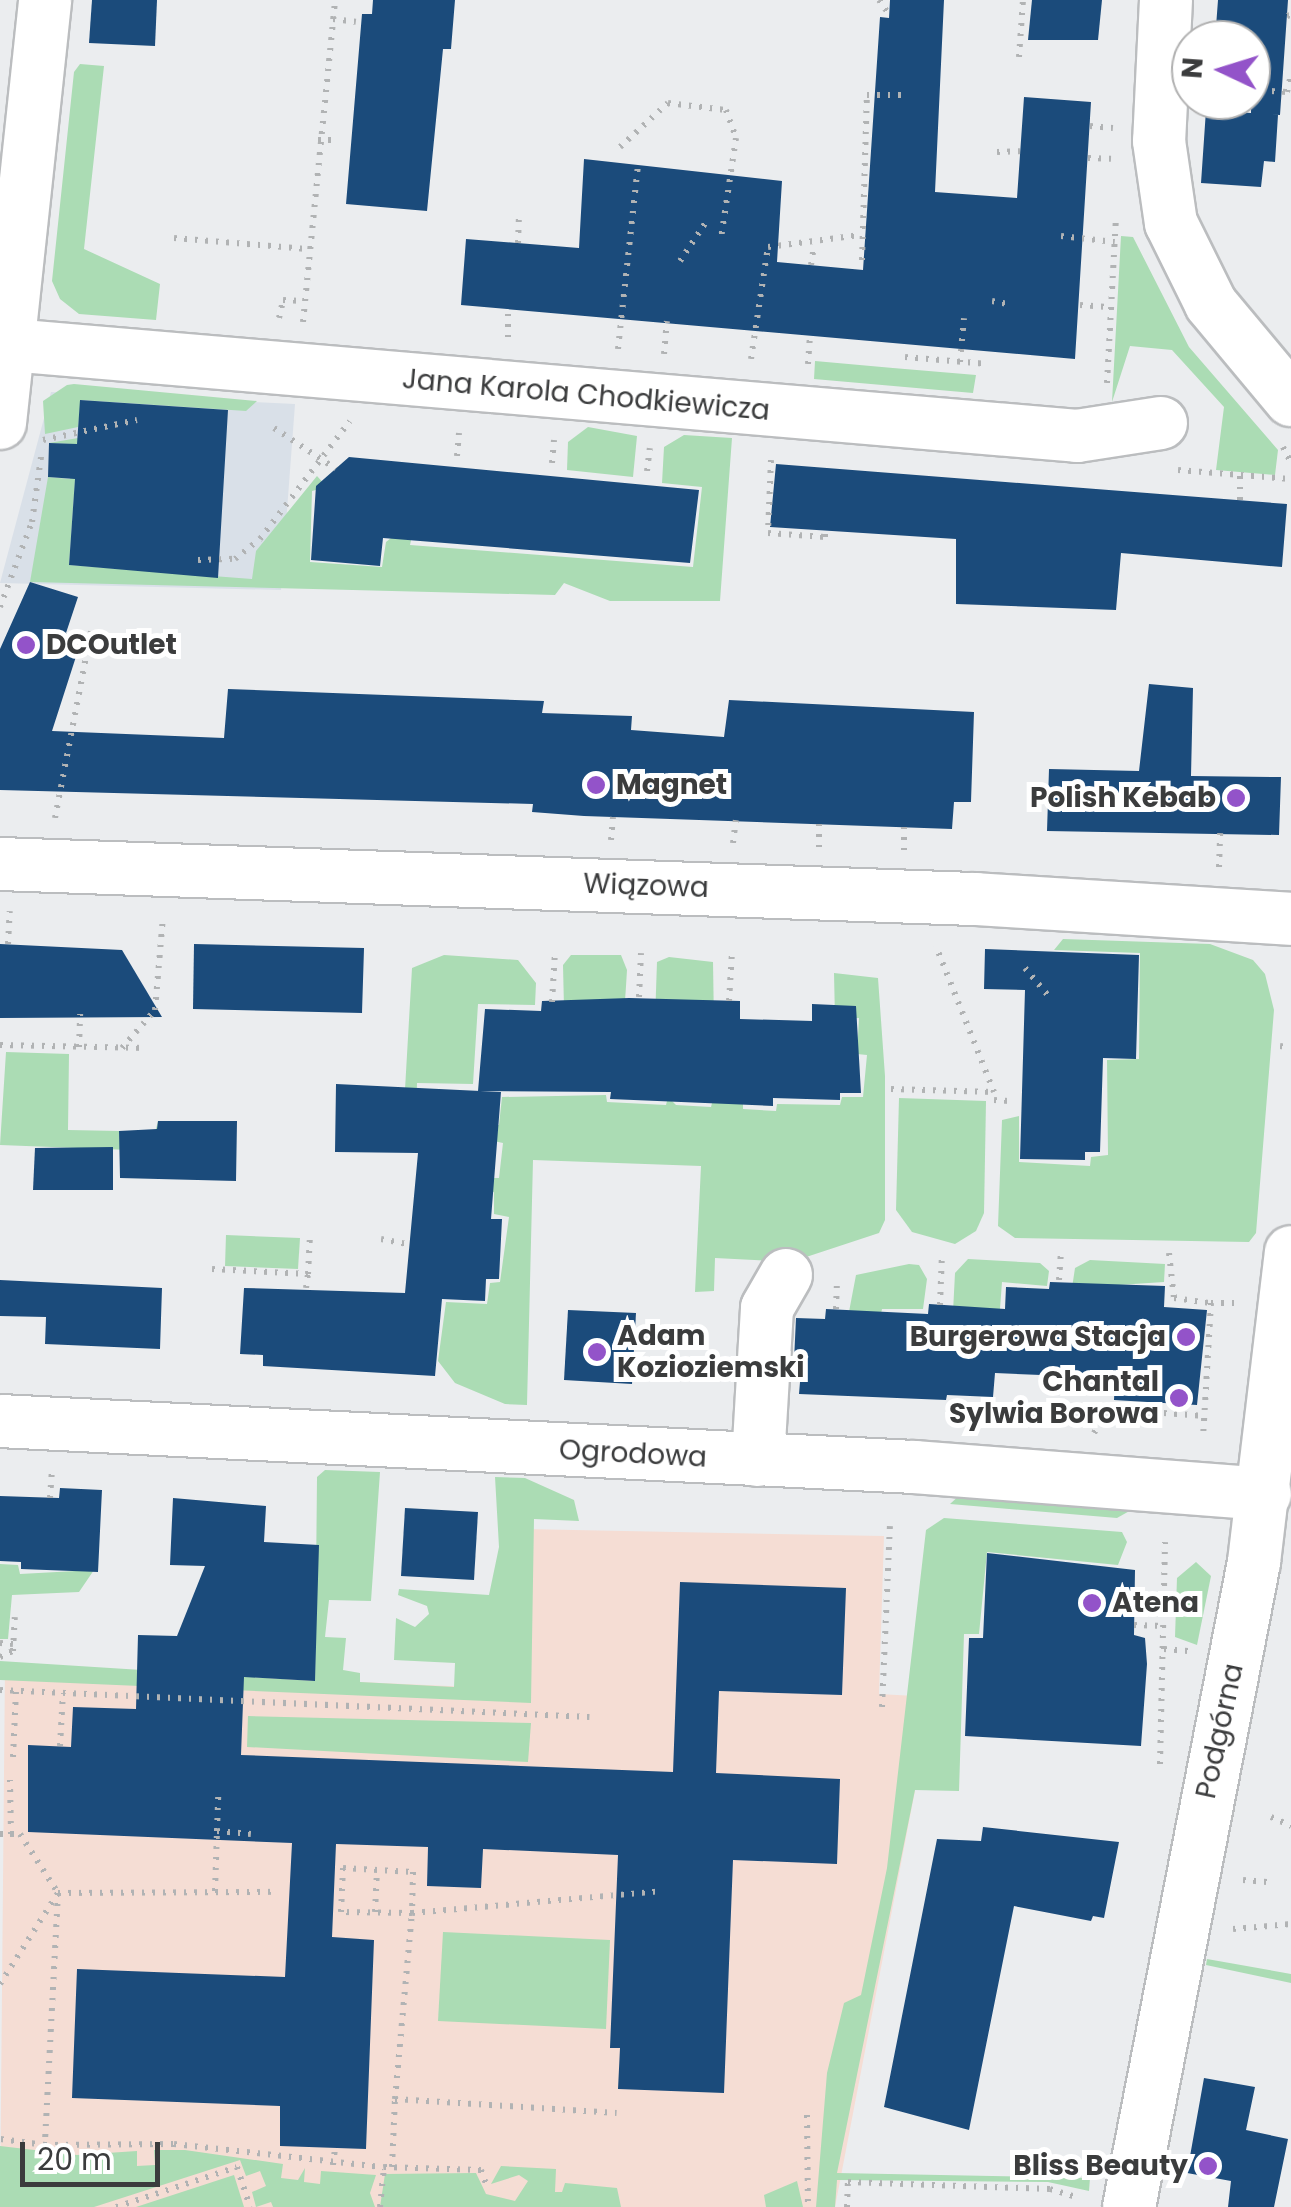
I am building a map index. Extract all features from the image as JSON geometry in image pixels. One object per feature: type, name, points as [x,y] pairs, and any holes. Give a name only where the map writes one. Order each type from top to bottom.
[{"type":"street","points":[[26,429],[10,346],[45,0]]},
{"type":"street","points":[[1166,0],[1159,141],[1171,223],[1211,304],[1291,400]]},
{"type":"street","name":"Jana Karola Chodkiewicza","points":[[10,346],[1077,436],[1161,423]]},
{"type":"street","name":"Wiązowa","points":[[6,878],[994,900],[1291,919]]},
{"type":"street","name":"Podgórna","points":[[1108,2203],[1264,1494],[1291,1252]]},
{"type":"street","points":[[758,1460],[767,1308],[786,1275]]},
{"type":"street","name":"Ogrodowa","points":[[0,1422],[758,1460],[1264,1494]]},
{"type":"path","points":[[304,318],[302,300],[335,0]]},
{"type":"path","points":[[880,0],[888,12]]},
{"type":"path","points":[[1019,57],[1023,0]]},
{"type":"path","points":[[333,19],[356,22]]},
{"type":"path","points":[[1271,91],[1288,92],[1291,74]]},
{"type":"path","points":[[862,260],[867,95],[902,95]]},
{"type":"path","points":[[620,146],[668,103],[726,110],[736,138],[721,238]]},
{"type":"path","points":[[318,140],[336,140]]},
{"type":"path","points":[[996,152],[1020,151]]},
{"type":"path","points":[[1088,158],[1124,160]]},
{"type":"path","points":[[618,344],[638,166]]},
{"type":"path","points":[[1102,398],[1120,206]]},
{"type":"path","points":[[518,243],[520,213]]},
{"type":"path","points":[[680,260],[706,222]]},
{"type":"path","points":[[752,356],[763,255],[777,244],[814,246],[860,235]]},
{"type":"path","points":[[1061,236],[1115,242]]},
{"type":"path","points":[[174,238],[307,249]]},
{"type":"path","points":[[811,265],[814,246]]},
{"type":"path","points":[[279,316],[283,300],[302,300]]},
{"type":"path","points":[[992,301],[1008,304]]},
{"type":"path","points":[[1080,305],[1111,306]]},
{"type":"path","points":[[508,308],[508,335]]},
{"type":"path","points":[[960,362],[964,318]]},
{"type":"path","points":[[665,348],[667,321]]},
{"type":"path","points":[[808,360],[810,335]]},
{"type":"path","points":[[906,357],[988,364]]},
{"type":"path","points":[[198,560],[235,559],[260,539],[354,416]]},
{"type":"path","points":[[0,607],[32,522],[26,429],[137,420]]},
{"type":"path","points":[[274,428],[336,469]]},
{"type":"path","points":[[771,449],[768,533],[825,536],[825,531]]},
{"type":"path","points":[[1240,476],[1240,500]]},
{"type":"path","points":[[51,838],[91,632]]},
{"type":"path","points":[[1219,876],[1220,833]]},
{"type":"path","points":[[6,878],[8,944]]},
{"type":"path","points":[[122,1048],[154,1010],[164,900]]},
{"type":"path","points":[[891,1089],[994,1092],[930,932]]},
{"type":"path","points":[[552,1002],[555,952]]},
{"type":"path","points":[[729,1001],[732,952]]},
{"type":"path","points":[[639,997],[641,953]]},
{"type":"path","points":[[1026,968],[1051,999]]},
{"type":"path","points":[[79,1047],[80,1014]]},
{"type":"path","points":[[0,1045],[147,1048]]},
{"type":"path","points":[[994,1100],[1009,1101]]},
{"type":"path","points":[[306,1288],[310,1234]]},
{"type":"path","points":[[381,1239],[411,1246]]},
{"type":"path","points":[[1059,1280],[1061,1250]]},
{"type":"path","points":[[1169,1253],[1171,1294],[1211,1303],[1204,1437]]},
{"type":"path","points":[[940,1305],[942,1254]]},
{"type":"path","points":[[212,1269],[308,1274]]},
{"type":"path","points":[[1171,1414],[1172,1403]]},
{"type":"path","points":[[1086,1448],[1098,1424],[1114,1412],[1205,1416]]},
{"type":"path","points":[[882,1707],[890,1526]]},
{"type":"path","points":[[1160,1764],[1165,1542]]},
{"type":"path","points":[[0,1657],[13,1644],[15,1617]]},
{"type":"path","points":[[1134,1625],[1164,1626]]},
{"type":"path","points":[[0,1643],[13,1644]]},
{"type":"path","points":[[0,1690],[589,1717]]},
{"type":"path","points":[[13,1757],[16,1691]]},
{"type":"path","points":[[60,1746],[63,1693]]},
{"type":"path","points":[[10,1780],[11,1834]]},
{"type":"path","points":[[215,1890],[218,1796]]},
{"type":"path","points":[[1271,1817],[1291,1826]]},
{"type":"path","points":[[217,1831],[251,1834]]},
{"type":"path","points":[[0,1834],[20,1834],[58,1893],[45,2144]]},
{"type":"path","points":[[380,2207],[396,2099],[412,1913],[413,1872],[343,1868],[341,1912],[412,1913],[662,1891]]},
{"type":"path","points":[[375,1912],[376,1870]]},
{"type":"path","points":[[58,1893],[278,1892]]},
{"type":"path","points":[[0,1984],[16,1950],[58,1893]]},
{"type":"path","points":[[1230,1930],[1291,1924]]},
{"type":"path","points":[[396,2099],[617,2112]]},
{"type":"path","points":[[807,2115],[808,2207]]},
{"type":"path","points":[[0,2139],[45,2144],[174,2144],[334,2165],[481,2170],[488,2189]]},
{"type":"path","points":[[334,2148],[334,2165]]},
{"type":"path","points":[[116,2207],[237,2167],[250,2207]]},
{"type":"path","points":[[847,2207],[848,2182],[1050,2189],[1108,2203]]},
{"type":"shaded area","points":[[51,392],[295,404],[281,590],[0,583]]},
{"type":"shaded area","points":[[523,1529],[884,1536],[879,1694],[933,1697],[835,2207],[0,2207],[5,1666],[516,1689]]},
{"type":"green space","points":[[80,64],[104,66],[84,249],[160,284],[156,320],[79,314],[60,299],[52,281],[74,72]]},
{"type":"green space","points":[[1121,236],[1133,237],[1189,347],[1278,450],[1275,475],[1216,470],[1224,407],[1172,350],[1130,346],[1112,402]]},
{"type":"green space","points":[[815,361],[976,375],[973,393],[814,379]]},
{"type":"green space","points":[[67,385],[257,401],[246,411],[81,400],[78,427],[45,434],[43,401]]},
{"type":"green space","points":[[588,427],[637,436],[633,477],[567,470],[568,442]]},
{"type":"green space","points":[[684,435],[732,438],[720,601],[610,601],[564,583],[555,595],[30,582],[48,477],[70,479],[72,444],[49,443],[78,438],[69,565],[252,579],[256,551],[317,476],[327,487],[312,491],[310,562],[382,567],[386,542],[396,534],[412,536],[410,545],[693,567],[702,487],[662,483],[664,447]]},
{"type":"green space","points":[[1063,939],[1210,944],[1253,960],[1265,974],[1274,1010],[1256,1233],[1249,1242],[1015,1238],[998,1226],[1002,1120],[1019,1116],[1019,1162],[1090,1166],[1091,1157],[1108,1155],[1107,1060],[1139,1059],[1140,953],[1054,950]]},
{"type":"green space","points":[[444,955],[518,960],[536,983],[535,1005],[478,1004],[473,1084],[417,1083],[416,1123],[403,1124],[412,968]]},
{"type":"green space","points":[[571,955],[621,955],[627,970],[624,1017],[564,1008],[563,965]]},
{"type":"green space","points":[[669,957],[713,962],[714,1026],[655,1020],[657,962]]},
{"type":"green space","points":[[834,973],[878,978],[885,1076],[885,1220],[879,1233],[791,1262],[715,1258],[714,1291],[695,1292],[701,1166],[533,1160],[527,1405],[505,1404],[455,1383],[438,1361],[446,1302],[487,1304],[490,1283],[500,1282],[509,1217],[494,1214],[494,1192],[486,1191],[486,1178],[499,1178],[503,1143],[489,1140],[488,1125],[499,1125],[502,1097],[606,1095],[607,1102],[666,1105],[668,1097],[676,1105],[711,1107],[713,1099],[743,1100],[743,1109],[776,1111],[777,1104],[840,1105],[842,1097],[863,1097],[867,1055],[857,1054],[859,1018],[835,1019]]},
{"type":"green space","points":[[6,1052],[69,1054],[68,1130],[119,1131],[120,1146],[152,1144],[158,1121],[156,1151],[0,1145]]},
{"type":"green space","points":[[899,1098],[986,1101],[984,1213],[976,1231],[955,1244],[912,1232],[896,1210]]},
{"type":"green space","points":[[226,1235],[300,1238],[298,1269],[225,1266]]},
{"type":"green space","points":[[968,1259],[1040,1263],[1049,1271],[1047,1286],[1002,1282],[1000,1309],[953,1312],[955,1273]]},
{"type":"green space","points":[[1090,1260],[1165,1264],[1164,1282],[1072,1288],[1075,1268]]},
{"type":"green space","points":[[919,1265],[927,1279],[923,1309],[882,1309],[880,1319],[848,1317],[856,1275]]},
{"type":"green space","points":[[325,1470],[380,1472],[371,1601],[329,1600],[325,1637],[346,1638],[343,1670],[360,1673],[360,1682],[454,1687],[455,1663],[394,1660],[396,1618],[415,1627],[429,1614],[427,1606],[398,1595],[399,1589],[489,1595],[499,1547],[495,1477],[525,1478],[574,1500],[579,1521],[534,1519],[531,1703],[0,1680],[0,1661],[315,1681],[317,1477]]},
{"type":"green space","points":[[962,1493],[1133,1509],[1117,1518],[950,1504]]},
{"type":"green space","points":[[944,1518],[1122,1532],[1127,1542],[1118,1565],[987,1552],[979,1634],[964,1634],[959,1791],[915,1790],[837,2173],[1090,2178],[1089,2191],[1048,2182],[837,2180],[835,2207],[816,2207],[827,2073],[844,2003],[861,1995],[887,1868],[926,1530]]},
{"type":"green space","points":[[1196,1562],[1211,1576],[1197,1645],[1175,1637],[1177,1578]]},
{"type":"green space","points":[[0,1564],[18,1565],[20,1574],[94,1570],[79,1592],[12,1595],[8,1639],[0,1639]]},
{"type":"green space","points":[[248,1716],[531,1723],[528,1762],[247,1747]]},
{"type":"green space","points":[[443,1932],[610,1940],[606,2029],[438,2021]]},
{"type":"green space","points":[[1207,1959],[1291,1974],[1291,1983],[1206,1965]]},
{"type":"green space","points":[[0,2146],[77,2155],[137,2151],[137,2166],[155,2165],[154,2150],[185,2150],[283,2164],[281,2178],[298,2180],[305,2168],[304,2182],[320,2184],[321,2171],[376,2175],[370,2193],[375,2207],[273,2207],[271,2202],[256,2207],[252,2192],[266,2186],[260,2171],[246,2176],[240,2160],[94,2207],[0,2207]]},
{"type":"green space","points":[[501,2166],[556,2169],[555,2192],[562,2192],[565,2183],[617,2188],[621,2207],[380,2207],[385,2174],[476,2173],[486,2194],[515,2201],[528,2181],[519,2175],[491,2184]]},
{"type":"green space","points":[[234,2175],[244,2207],[136,2207]]},
{"type":"green space","points":[[797,2181],[803,2207],[766,2207],[764,2195]]},
{"type":"building","points":[[92,0],[157,0],[155,46],[89,43]]},
{"type":"building","points":[[373,0],[455,0],[451,49],[443,49],[427,211],[346,204],[362,14],[372,14]]},
{"type":"building","points":[[890,0],[944,0],[935,192],[1017,198],[1024,97],[1091,102],[1075,359],[461,305],[466,239],[579,248],[584,159],[782,181],[777,262],[863,270],[880,17],[889,18]]},
{"type":"building","points":[[1032,0],[1102,0],[1098,40],[1028,40]]},
{"type":"building","points":[[1218,0],[1288,0],[1280,115],[1271,114],[1271,20],[1216,20]]},
{"type":"building","points":[[1271,115],[1278,115],[1275,162],[1264,161],[1261,187],[1201,183],[1205,120],[1271,120]]},
{"type":"building","points":[[80,400],[228,410],[218,578],[69,565],[75,479],[48,477],[49,443],[77,444]]},
{"type":"building","points":[[349,457],[699,490],[690,563],[383,538],[380,566],[311,560],[316,486]]},
{"type":"building","points":[[776,464],[1287,504],[1282,567],[1121,553],[1116,610],[956,604],[956,539],[770,527]]},
{"type":"building","points":[[30,582],[78,597],[66,633],[82,638],[52,731],[224,738],[228,689],[544,701],[542,713],[632,716],[631,730],[724,737],[729,700],[974,712],[971,802],[954,802],[952,829],[584,816],[532,812],[533,804],[0,790],[0,649]]},
{"type":"building","points":[[1149,684],[1193,688],[1191,776],[1281,777],[1279,835],[1047,831],[1049,769],[1139,771]]},
{"type":"building","points":[[0,944],[122,950],[162,1017],[0,1018]]},
{"type":"building","points":[[194,944],[364,948],[362,1013],[193,1009]]},
{"type":"building","points":[[985,949],[1139,955],[1136,1059],[1103,1058],[1100,1152],[1085,1152],[1085,1160],[1020,1159],[1025,990],[984,989]]},
{"type":"building","points":[[542,1001],[740,1001],[740,1019],[812,1021],[812,1004],[856,1006],[861,1093],[840,1093],[840,1100],[773,1098],[773,1106],[610,1099],[611,1092],[478,1091],[485,1009],[541,1011]]},
{"type":"building","points":[[336,1084],[501,1092],[491,1219],[502,1219],[499,1279],[486,1279],[485,1301],[442,1299],[435,1376],[263,1366],[263,1355],[240,1354],[244,1288],[405,1293],[418,1153],[335,1152]]},
{"type":"building","points":[[158,1121],[237,1121],[236,1181],[120,1178],[119,1131],[157,1129]]},
{"type":"building","points":[[113,1147],[113,1190],[33,1190],[35,1148]]},
{"type":"building","points":[[0,1280],[162,1288],[160,1349],[45,1344],[46,1317],[0,1316]]},
{"type":"building","points":[[1050,1282],[1165,1286],[1164,1307],[1207,1310],[1197,1405],[1114,1400],[1115,1378],[995,1373],[993,1397],[947,1395],[946,1400],[799,1394],[800,1382],[793,1382],[796,1318],[825,1319],[826,1309],[928,1314],[929,1304],[1005,1309],[1006,1287],[1049,1289]]},
{"type":"building","points":[[568,1310],[636,1313],[632,1384],[564,1380]]},
{"type":"building","points":[[60,1488],[102,1490],[98,1572],[21,1569],[21,1562],[0,1561],[0,1496],[59,1498]]},
{"type":"building","points":[[173,1498],[266,1506],[264,1542],[319,1545],[315,1681],[244,1677],[241,1755],[673,1772],[680,1582],[846,1588],[842,1695],[719,1691],[716,1773],[840,1779],[837,1864],[733,1860],[724,2093],[618,2089],[620,2048],[610,2048],[618,1855],[483,1849],[481,1888],[427,1886],[428,1847],[336,1844],[332,1937],[374,1940],[366,2149],[280,2146],[280,2106],[72,2098],[77,1969],[285,1977],[292,1843],[28,1832],[28,1745],[71,1747],[73,1707],[136,1709],[138,1635],[177,1636],[205,1566],[170,1565]]},
{"type":"building","points":[[405,1508],[478,1512],[474,1580],[401,1576]]},
{"type":"building","points":[[987,1553],[1135,1570],[1134,1635],[1145,1638],[1147,1664],[1141,1746],[965,1736],[969,1638],[983,1638]]},
{"type":"building","points":[[983,1827],[1119,1842],[1104,1918],[1093,1916],[1091,1921],[1014,1906],[969,2130],[884,2107],[937,1839],[981,1841]]},
{"type":"building","points":[[1204,2078],[1255,2087],[1246,2130],[1288,2139],[1274,2207],[1228,2207],[1231,2181],[1187,2173]]},
{"type":"place","name":"DCOutlet","points":[[26,645]]},
{"type":"place","name":"Magnet","points":[[596,785]]},
{"type":"place","name":"Polish Kebab","points":[[1236,798]]},
{"type":"place","name":"Burgerowa Stacja","points":[[1186,1337]]},
{"type":"place","name":"Adam Kozioziemski","points":[[597,1352]]},
{"type":"place","name":"Chantal Sylwia Borowa","points":[[1179,1398]]},
{"type":"place","name":"Atena","points":[[1092,1603]]},
{"type":"place","name":"Bliss Beauty","points":[[1208,2166]]}]
